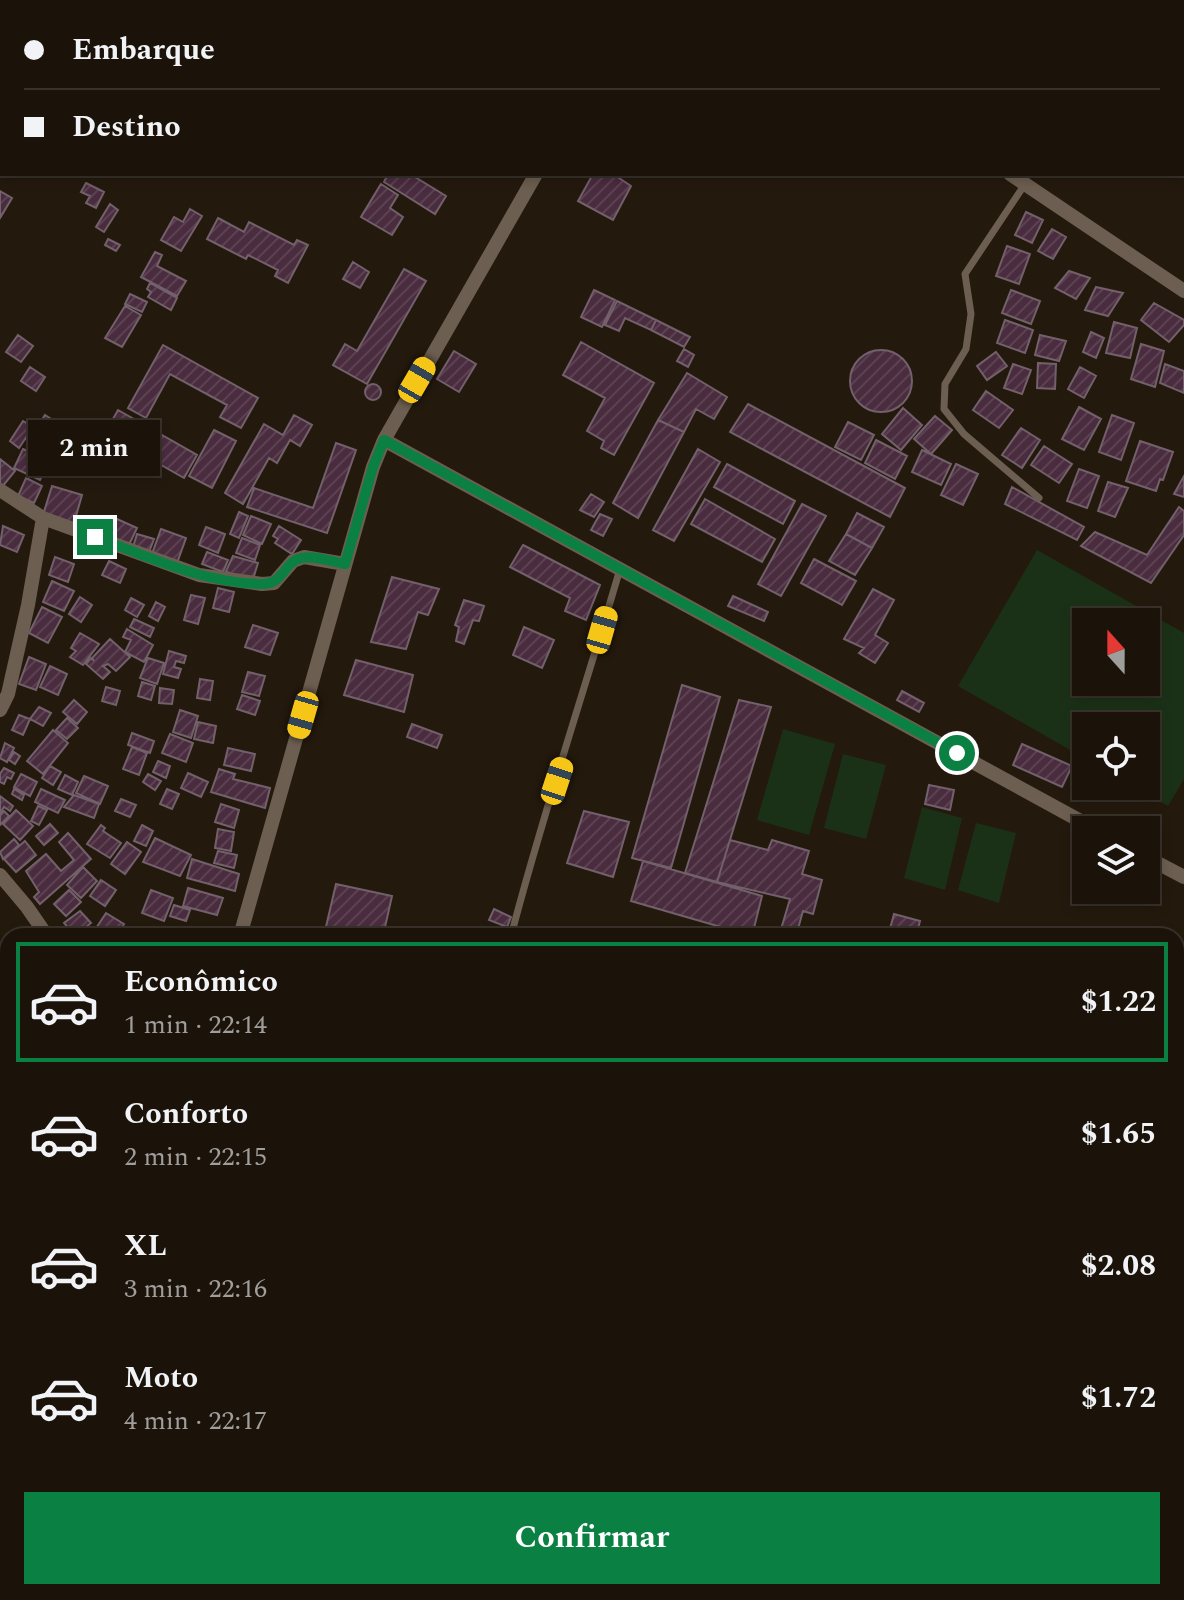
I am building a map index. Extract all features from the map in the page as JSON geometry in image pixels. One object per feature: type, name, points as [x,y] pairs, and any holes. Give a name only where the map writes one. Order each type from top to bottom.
[{"type":"street","points":[[242,928],[373,467],[384,440],[535,176]]},
{"type":"street","points":[[1013,176],[1184,291]]},
{"type":"street","points":[[384,440],[1072,816]]},
{"type":"street","points":[[0,490],[43,518],[199,575],[262,584],[274,583],[293,561],[304,557],[345,564]]},
{"type":"street","points":[[0,710],[8,694],[28,605],[43,518]]},
{"type":"street","points":[[1160,864],[1184,877]]},
{"type":"street","points":[[0,875],[41,928]]},
{"type":"lane","points":[[1025,184],[965,274],[971,314],[966,349],[945,384],[944,409],[964,434],[1039,498]]},
{"type":"lane","points":[[513,928],[620,569]]},
{"type":"green space","points":[[1037,550],[1140,608],[1072,608],[1072,696],[1160,696],[1160,619],[1184,633],[1184,779],[1168,806],[1158,800],[1160,800],[1160,712],[1072,712],[1072,751],[958,686]]},
{"type":"green space","points":[[783,729],[835,744],[809,835],[757,820]]},
{"type":"green space","points":[[843,754],[886,765],[866,839],[824,828]]},
{"type":"green space","points":[[922,807],[962,818],[945,890],[904,878]]},
{"type":"green space","points":[[976,823],[1016,833],[999,903],[958,890]]},
{"type":"building","points":[[383,176],[413,176],[446,196],[435,214],[384,182],[386,178]]},
{"type":"building","points":[[592,176],[616,176],[631,186],[613,220],[578,201]]},
{"type":"building","points":[[86,183],[104,192],[96,208],[86,203],[90,196],[81,192]]},
{"type":"building","points":[[381,184],[398,195],[390,208],[403,217],[392,235],[361,217]]},
{"type":"building","points":[[0,191],[12,198],[0,218]]},
{"type":"building","points":[[110,204],[118,210],[104,232],[96,227]]},
{"type":"building","points":[[190,209],[202,216],[181,251],[161,240],[174,217],[183,222]]},
{"type":"building","points":[[1026,212],[1043,220],[1032,243],[1015,235]]},
{"type":"building","points":[[218,218],[244,232],[249,222],[294,245],[297,240],[308,245],[288,283],[275,276],[278,270],[248,255],[246,259],[207,239]]},
{"type":"building","points":[[1052,229],[1066,237],[1053,259],[1038,251]]},
{"type":"building","points":[[108,239],[120,245],[116,251],[105,245]]},
{"type":"building","points":[[1007,246],[1030,254],[1019,284],[996,276]]},
{"type":"building","points":[[155,252],[162,255],[157,266],[186,281],[177,296],[141,277]]},
{"type":"building","points":[[353,262],[369,272],[360,288],[343,279]]},
{"type":"building","points":[[404,269],[426,281],[367,384],[333,365],[345,344],[357,351]]},
{"type":"building","points":[[1069,271],[1090,278],[1076,299],[1055,288]]},
{"type":"building","points":[[150,283],[177,298],[171,310],[148,297]]},
{"type":"building","points":[[1096,287],[1123,293],[1108,316],[1085,310]]},
{"type":"building","points":[[594,290],[615,300],[602,327],[581,317]]},
{"type":"building","points":[[1011,290],[1040,301],[1031,324],[1002,313]]},
{"type":"building","points":[[130,294],[147,302],[142,312],[125,304]]},
{"type":"building","points":[[617,301],[656,320],[651,330],[625,318],[619,331],[605,325]]},
{"type":"building","points":[[1154,303],[1184,320],[1184,325],[1169,342],[1141,320]]},
{"type":"building","points":[[125,306],[141,315],[122,347],[105,338]]},
{"type":"building","points":[[656,320],[690,337],[684,347],[651,330]]},
{"type":"building","points":[[1005,320],[1033,330],[1025,353],[997,343]]},
{"type":"building","points":[[1114,322],[1137,328],[1130,358],[1106,353]]},
{"type":"building","points":[[1091,332],[1104,338],[1096,358],[1083,352]]},
{"type":"building","points":[[18,335],[33,346],[21,362],[6,352]]},
{"type":"building","points":[[1040,335],[1066,341],[1059,361],[1035,355]]},
{"type":"building","points":[[581,342],[654,383],[614,455],[601,448],[604,441],[587,431],[605,398],[563,375]]},
{"type":"building","points":[[1141,344],[1164,351],[1155,387],[1131,379]]},
{"type":"building","points":[[163,345],[258,398],[241,428],[220,417],[227,405],[170,374],[146,418],[128,408]]},
{"type":"building","points":[[684,349],[694,355],[688,367],[677,361]]},
{"type":"building","points":[[875,350],[887,350],[907,363],[912,381],[907,399],[899,407],[887,412],[875,412],[855,399],[850,387],[850,375],[863,355]]},
{"type":"building","points":[[454,351],[476,364],[459,392],[437,379]]},
{"type":"building","points":[[996,352],[1007,366],[987,380],[977,366]]},
{"type":"building","points":[[1038,363],[1056,364],[1055,389],[1037,388]]},
{"type":"building","points":[[1013,364],[1031,370],[1022,394],[1004,388]]},
{"type":"building","points":[[1165,364],[1184,371],[1184,393],[1160,383]]},
{"type":"building","points":[[30,367],[45,377],[36,391],[21,381]]},
{"type":"building","points":[[1080,367],[1096,376],[1084,398],[1068,389]]},
{"type":"building","points":[[687,373],[727,397],[714,419],[696,409],[684,432],[658,420]]},
{"type":"building","points":[[373,384],[379,386],[379,398],[373,400],[367,398],[365,392],[367,386]]},
{"type":"building","points":[[986,391],[1013,410],[999,428],[973,410]]},
{"type":"building","points":[[748,404],[905,488],[890,517],[730,432]]},
{"type":"building","points":[[1079,407],[1101,419],[1084,450],[1062,439]]},
{"type":"building","points":[[903,408],[922,425],[901,450],[882,434]]},
{"type":"building","points":[[118,410],[197,455],[184,478],[105,433]]},
{"type":"building","points":[[45,415],[64,427],[50,448],[32,436]]},
{"type":"building","points":[[294,415],[312,425],[300,446],[290,440],[277,463],[269,458],[243,504],[225,493],[264,424],[283,435]]},
{"type":"building","points":[[1112,415],[1134,423],[1121,460],[1099,452]]},
{"type":"building","points":[[935,416],[952,430],[931,454],[914,439]]},
{"type":"building","points":[[658,420],[684,432],[638,518],[613,503]]},
{"type":"building","points":[[23,421],[33,427],[19,448],[10,441]]},
{"type":"building","points":[[848,422],[874,435],[861,460],[835,447]]},
{"type":"building","points":[[1021,428],[1040,440],[1022,468],[1002,455]]},
{"type":"building","points":[[214,430],[236,441],[212,488],[189,476]]},
{"type":"building","points":[[876,440],[907,456],[895,479],[865,463]]},
{"type":"building","points":[[1140,441],[1173,452],[1156,491],[1126,481]]},
{"type":"building","points":[[336,443],[356,450],[327,533],[247,507],[254,488],[313,508]]},
{"type":"building","points":[[1044,446],[1072,464],[1059,483],[1031,465]]},
{"type":"building","points":[[23,449],[49,461],[40,480],[14,468]]},
{"type":"building","points":[[698,449],[720,462],[674,541],[653,530]]},
{"type":"building","points":[[922,450],[951,464],[941,485],[912,472]]},
{"type":"building","points":[[0,459],[15,471],[2,487],[0,486]]},
{"type":"building","points":[[727,464],[795,501],[783,524],[714,487]]},
{"type":"building","points":[[956,464],[978,474],[963,505],[941,495]]},
{"type":"building","points":[[1079,469],[1099,476],[1087,508],[1067,501]]},
{"type":"building","points":[[1184,476],[1184,497],[1174,494]]},
{"type":"building","points":[[26,478],[42,486],[34,503],[18,496]]},
{"type":"building","points":[[1108,482],[1128,488],[1115,517],[1098,511]]},
{"type":"building","points":[[52,486],[82,495],[74,523],[43,515]]},
{"type":"building","points":[[1012,487],[1084,527],[1077,540],[1005,504]]},
{"type":"building","points":[[591,494],[604,502],[594,517],[580,510]]},
{"type":"building","points":[[705,499],[775,539],[762,562],[691,524]]},
{"type":"building","points":[[802,504],[826,516],[781,596],[758,584]]},
{"type":"building","points":[[1179,507],[1184,511],[1184,535],[1151,583],[1081,546],[1095,532],[1147,555]]},
{"type":"building","points":[[239,512],[248,516],[239,538],[230,534]]},
{"type":"building","points":[[857,513],[884,527],[872,548],[846,534]]},
{"type":"building","points":[[600,514],[612,519],[603,536],[591,530]]},
{"type":"building","points":[[251,516],[271,524],[262,544],[243,535]]},
{"type":"building","points":[[117,519],[137,528],[129,545],[109,536]]},
{"type":"building","points":[[3,526],[24,535],[17,552],[0,545]]},
{"type":"building","points":[[279,526],[301,540],[292,554],[275,543],[278,539],[273,536]]},
{"type":"building","points":[[206,527],[225,534],[218,553],[199,545]]},
{"type":"building","points":[[161,529],[186,538],[177,563],[152,554]]},
{"type":"building","points":[[137,534],[154,539],[149,552],[133,547]]},
{"type":"building","points":[[846,534],[872,548],[855,575],[829,561]]},
{"type":"building","points":[[242,538],[260,545],[255,560],[236,553]]},
{"type":"building","points":[[523,545],[600,585],[586,620],[565,611],[570,598],[510,567]]},
{"type":"building","points":[[207,552],[228,560],[223,572],[202,564]]},
{"type":"building","points":[[233,556],[258,563],[253,579],[226,571]]},
{"type":"building","points":[[55,557],[74,564],[68,582],[49,575]]},
{"type":"building","points":[[814,559],[856,581],[842,605],[801,583]]},
{"type":"building","points":[[109,561],[126,569],[120,583],[102,575]]},
{"type":"building","points":[[392,577],[439,589],[428,615],[418,612],[406,649],[371,642]]},
{"type":"building","points":[[52,581],[74,591],[64,611],[43,602]]},
{"type":"building","points":[[218,588],[234,592],[229,612],[213,608]]},
{"type":"building","points":[[873,589],[894,600],[875,635],[888,643],[875,663],[859,653],[864,648],[844,639]]},
{"type":"building","points":[[191,595],[205,598],[198,624],[184,620]]},
{"type":"building","points":[[733,596],[768,612],[764,621],[728,606]]},
{"type":"building","points":[[80,597],[92,605],[81,622],[69,614]]},
{"type":"building","points":[[131,598],[144,605],[137,617],[125,610]]},
{"type":"building","points":[[464,600],[484,606],[479,621],[473,620],[464,644],[456,641],[459,627],[455,625]]},
{"type":"building","points":[[156,602],[165,607],[158,621],[149,616]]},
{"type":"building","points":[[42,607],[62,617],[48,643],[29,633]]},
{"type":"building","points":[[134,619],[154,628],[150,637],[130,627]]},
{"type":"building","points":[[253,625],[278,633],[270,655],[245,647]]},
{"type":"building","points":[[524,627],[554,640],[542,668],[513,655]]},
{"type":"building","points":[[127,629],[153,645],[144,662],[125,652],[131,640],[123,637]]},
{"type":"building","points":[[80,633],[99,644],[83,665],[70,657],[76,651],[71,648]]},
{"type":"building","points":[[110,639],[130,657],[116,671],[108,664],[103,666],[110,672],[103,679],[86,664],[91,658],[94,661],[92,658]]},
{"type":"building","points":[[169,651],[186,656],[184,663],[176,661],[174,667],[181,669],[178,678],[163,674]]},
{"type":"building","points":[[29,657],[46,664],[36,690],[19,684]]},
{"type":"building","points":[[148,658],[164,663],[157,684],[140,678]]},
{"type":"building","points":[[356,660],[413,675],[404,712],[344,695]]},
{"type":"building","points":[[50,666],[67,674],[58,695],[40,687]]},
{"type":"building","points":[[248,672],[265,676],[259,696],[242,692]]},
{"type":"building","points":[[200,679],[213,681],[210,700],[197,698]]},
{"type":"building","points":[[142,682],[155,686],[151,700],[138,696]]},
{"type":"building","points":[[682,685],[720,697],[671,868],[632,858]]},
{"type":"building","points":[[106,687],[120,691],[116,705],[102,701]]},
{"type":"building","points":[[160,688],[174,690],[172,704],[159,703]]},
{"type":"building","points":[[902,691],[924,703],[919,712],[897,700]]},
{"type":"building","points":[[242,695],[260,701],[255,715],[237,709]]},
{"type":"building","points":[[74,700],[87,712],[77,724],[63,712]]},
{"type":"building","points":[[739,700],[771,707],[717,882],[685,873]]},
{"type":"building","points":[[39,707],[51,713],[43,726],[30,719]]},
{"type":"building","points":[[180,710],[198,716],[191,738],[173,732]]},
{"type":"building","points":[[19,715],[30,719],[23,735],[12,730]]},
{"type":"building","points":[[67,718],[78,728],[67,739],[56,730]]},
{"type":"building","points":[[198,722],[216,726],[213,743],[194,739]]},
{"type":"building","points":[[412,724],[442,735],[437,748],[407,737]]},
{"type":"building","points":[[53,730],[68,743],[43,774],[27,761]]},
{"type":"building","points":[[132,733],[154,741],[150,753],[128,745]]},
{"type":"building","points":[[170,734],[193,743],[186,762],[162,753]]},
{"type":"building","points":[[5,743],[14,748],[7,762],[0,758]]},
{"type":"building","points":[[1022,744],[1072,766],[1062,787],[1013,765]]},
{"type":"building","points":[[132,747],[147,753],[139,775],[123,769]]},
{"type":"building","points":[[228,748],[255,754],[251,771],[224,765]]},
{"type":"building","points":[[14,752],[20,756],[15,764],[9,760]]},
{"type":"building","points":[[158,761],[170,766],[166,778],[153,772]]},
{"type":"building","points":[[50,766],[61,772],[53,785],[42,778]]},
{"type":"building","points":[[4,768],[14,773],[11,779],[7,777],[4,784],[0,782],[0,774]]},
{"type":"building","points":[[219,769],[235,774],[233,779],[270,788],[265,808],[211,792]]},
{"type":"building","points":[[188,773],[208,782],[201,797],[181,788]]},
{"type":"building","points":[[21,774],[37,782],[30,796],[14,787]]},
{"type":"building","points":[[148,774],[161,781],[155,790],[143,782]]},
{"type":"building","points":[[65,775],[78,782],[72,795],[58,789]]},
{"type":"building","points":[[84,776],[108,786],[100,804],[76,793]]},
{"type":"building","points":[[929,785],[954,790],[950,810],[925,804]]},
{"type":"building","points":[[14,789],[24,795],[22,800],[12,794]]},
{"type":"building","points":[[41,789],[65,800],[58,813],[35,802]]},
{"type":"building","points":[[167,789],[179,794],[172,809],[160,804]]},
{"type":"building","points":[[74,795],[99,804],[94,818],[64,807]]},
{"type":"building","points":[[0,796],[13,806],[10,811],[4,807],[0,813]]},
{"type":"building","points":[[121,799],[136,805],[130,817],[115,811]]},
{"type":"building","points":[[221,804],[239,810],[234,828],[215,822]]},
{"type":"building","points":[[38,806],[47,810],[39,825],[31,821]]},
{"type":"building","points":[[16,810],[33,826],[20,840],[3,824]]},
{"type":"building","points":[[4,811],[9,816],[0,825],[0,815]]},
{"type":"building","points":[[584,811],[629,822],[613,877],[567,863]]},
{"type":"building","points":[[50,824],[58,833],[44,845],[36,836]]},
{"type":"building","points":[[101,825],[105,828],[103,831],[121,843],[110,858],[87,844]]},
{"type":"building","points":[[142,825],[153,831],[146,846],[134,841]]},
{"type":"building","points":[[218,829],[234,832],[231,851],[215,848]]},
{"type":"building","points":[[68,833],[91,859],[40,904],[34,897],[39,892],[26,871],[46,854],[61,871],[74,860],[59,842]]},
{"type":"building","points":[[155,838],[191,855],[180,876],[143,862]]},
{"type":"building","points":[[14,839],[19,845],[3,859],[0,852]]},
{"type":"building","points":[[730,840],[768,850],[772,840],[809,851],[802,874],[822,880],[813,914],[803,911],[798,928],[781,928],[790,899],[717,882]]},
{"type":"building","points":[[25,841],[36,855],[16,872],[4,859]]},
{"type":"building","points":[[127,842],[141,852],[125,874],[111,864]]},
{"type":"building","points":[[218,851],[237,855],[234,868],[214,863]]},
{"type":"building","points":[[192,859],[239,874],[235,891],[187,878]]},
{"type":"building","points":[[643,861],[762,896],[754,928],[724,928],[631,901]]},
{"type":"building","points":[[83,867],[97,881],[81,898],[67,885]]},
{"type":"building","points":[[101,880],[116,890],[105,906],[90,896]]},
{"type":"building","points":[[336,884],[392,896],[385,928],[326,928]]},
{"type":"building","points":[[188,888],[223,898],[217,915],[183,906]]},
{"type":"building","points":[[69,890],[81,902],[66,916],[54,904]]},
{"type":"building","points":[[151,890],[173,898],[164,921],[142,913]]},
{"type":"building","points":[[174,905],[190,910],[186,921],[170,916]]},
{"type":"building","points":[[494,909],[511,917],[507,927],[489,920]]},
{"type":"building","points":[[80,911],[91,923],[85,928],[68,928],[64,923]]},
{"type":"building","points":[[106,913],[124,924],[122,928],[96,928]]},
{"type":"building","points":[[894,914],[920,921],[918,928],[890,928]]},
{"type":"route","points":[[95,537],[199,575],[262,584],[274,583],[293,561],[304,557],[345,564],[384,440],[957,753]]}]
